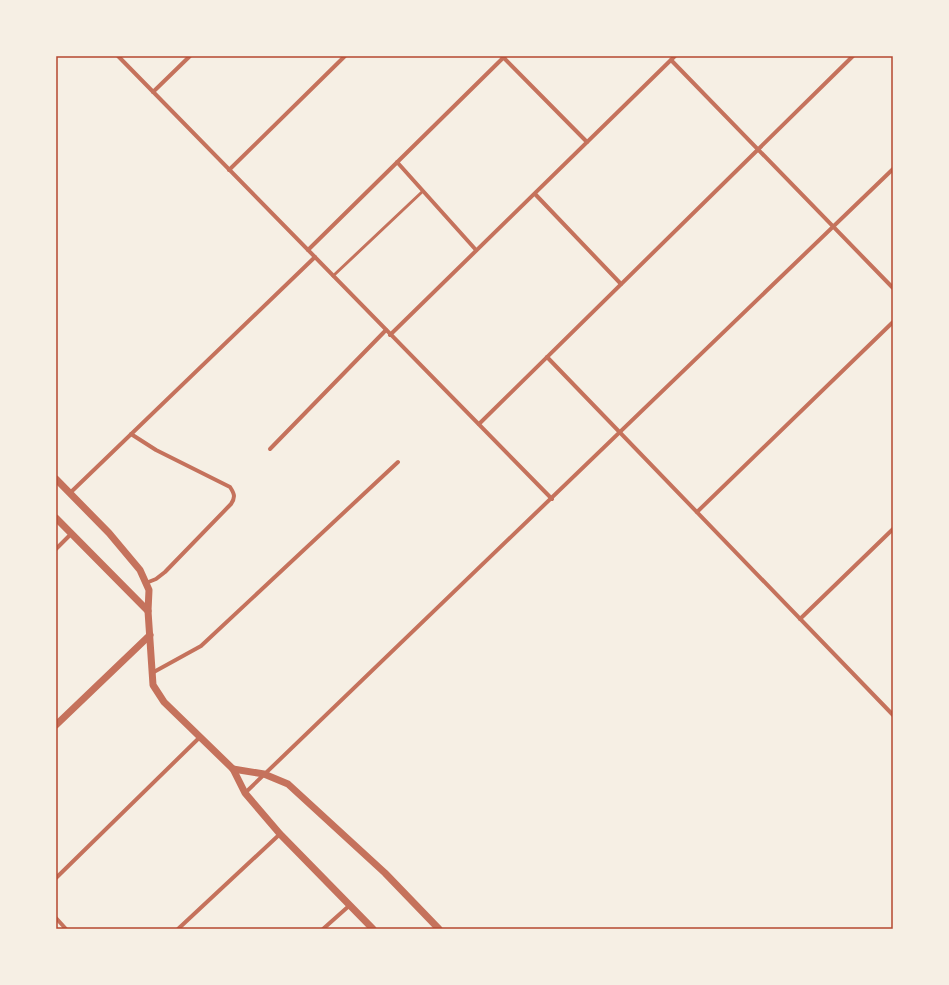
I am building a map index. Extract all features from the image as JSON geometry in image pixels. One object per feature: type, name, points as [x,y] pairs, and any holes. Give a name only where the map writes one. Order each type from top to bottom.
[{"type":"street","points":[[118,56],[552,499]]},
{"type":"street","points":[[153,92],[190,56]]},
{"type":"street","points":[[229,170],[345,56]]},
{"type":"street","points":[[308,250],[504,56],[587,142]]},
{"type":"street","points":[[390,335],[675,56]]},
{"type":"street","points":[[479,424],[853,56]]},
{"type":"street","points":[[671,60],[893,288]]},
{"type":"street","points":[[397,162],[476,250]]},
{"type":"street","points":[[245,793],[893,169]]},
{"type":"street","points":[[535,194],[621,284]]},
{"type":"street","points":[[70,493],[315,257]]},
{"type":"street","points":[[697,512],[893,322]]},
{"type":"street","points":[[270,449],[386,330]]},
{"type":"street","points":[[547,357],[893,715]]},
{"type":"street","points":[[131,434],[156,450],[230,487],[234,494],[234,499],[231,504],[165,572],[156,579],[146,583]]},
{"type":"street","points":[[151,674],[202,646],[398,462]]},
{"type":"street","points":[[56,479],[109,533],[140,570],[149,590],[148,611],[151,674],[153,685],[164,702],[233,769],[245,793],[280,834],[373,929]]},
{"type":"street","points":[[56,518],[148,611]]},
{"type":"street","points":[[800,619],[893,529]]},
{"type":"street","points":[[56,549],[71,534]]},
{"type":"street","points":[[56,725],[150,634]]},
{"type":"street","points":[[56,878],[200,737]]},
{"type":"street","points":[[233,769],[264,774],[288,784],[385,873],[439,929]]},
{"type":"street","points":[[178,929],[280,834]]},
{"type":"street","points":[[323,929],[350,905]]},
{"type":"street","points":[[56,918],[66,929]]},
{"type":"lane","points":[[333,276],[424,191]]}]
